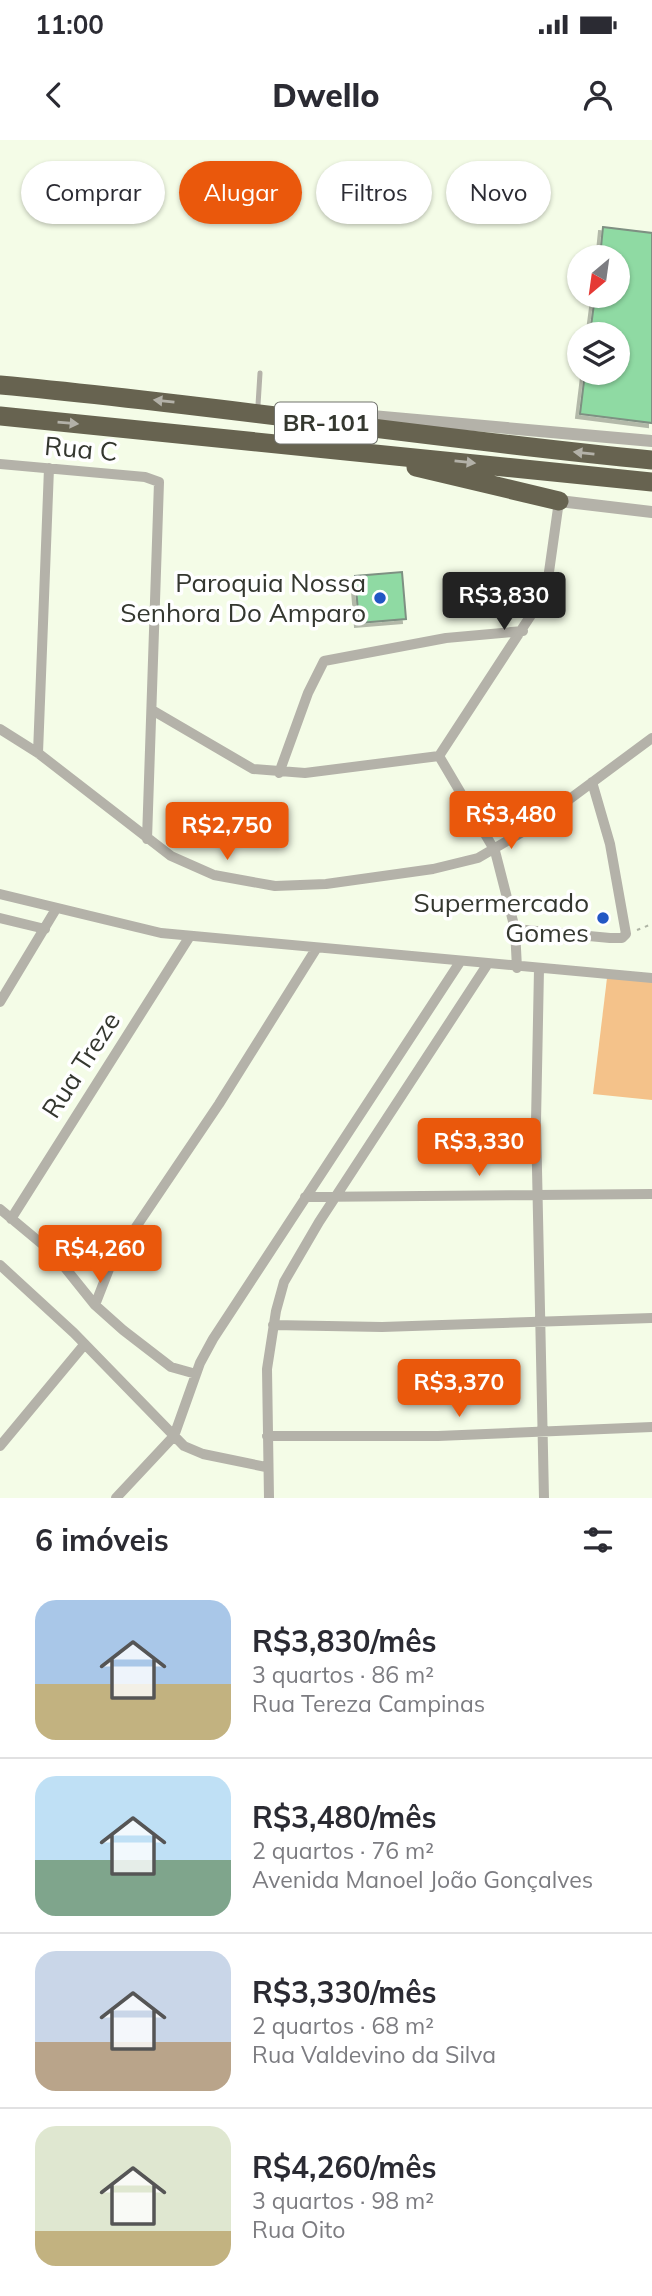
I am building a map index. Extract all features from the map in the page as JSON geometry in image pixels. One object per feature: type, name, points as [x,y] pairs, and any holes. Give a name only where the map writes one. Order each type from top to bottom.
[{"type":"highway","name":"BR-101","points":[[0,385],[215,406],[402,434],[652,460]]},
{"type":"highway","name":"BR-101","points":[[0,416],[652,482]]},
{"type":"highway","points":[[364,452],[559,501]]},
{"type":"street","points":[[215,406],[258,405],[652,441]]},
{"type":"street","name":"Rua C","points":[[0,464],[158,480],[152,710]]},
{"type":"street","points":[[38,753],[49,468]]},
{"type":"street","points":[[147,839],[152,710],[244,766],[279,773],[305,773],[439,756],[523,631],[548,579],[559,501],[652,512]]},
{"type":"street","points":[[279,773],[308,694],[324,661],[446,638],[523,631]]},
{"type":"street","points":[[0,729],[38,753],[147,839],[191,867],[235,880],[275,886],[326,884],[433,869],[495,851],[652,738]]},
{"type":"street","points":[[439,756],[495,851],[515,929],[517,968]]},
{"type":"street","points":[[515,929],[610,938],[622,938],[626,934],[610,844],[592,782]]},
{"type":"street","points":[[0,894],[161,933],[517,968],[652,978]]},
{"type":"street","points":[[0,1002],[56,909]]},
{"type":"street","points":[[0,918],[45,929]]},
{"type":"street","name":"Rua Treze","points":[[11,1219],[190,936]]},
{"type":"street","points":[[95,1305],[111,1264],[226,1092],[316,949]]},
{"type":"street","points":[[116,1498],[174,1436],[196,1374],[213,1339],[460,962]]},
{"type":"street","points":[[269,1498],[266,1467],[267,1369],[273,1325],[284,1282],[335,1198],[487,965]]},
{"type":"street","points":[[539,969],[537,1195],[544,1498]]},
{"type":"street","points":[[306,1197],[652,1194]]},
{"type":"street","points":[[0,1209],[54,1254],[95,1305],[171,1367],[196,1374]]},
{"type":"street","points":[[0,1265],[184,1446],[203,1454],[266,1467]]},
{"type":"street","points":[[273,1325],[382,1327],[652,1318]]},
{"type":"street","points":[[0,1446],[84,1345]]},
{"type":"street","points":[[267,1436],[449,1436],[652,1427]]},
{"type":"lane","points":[[258,405],[260,373]]},
{"type":"path","points":[[626,934],[652,924]]},
{"type":"shaded area","points":[[607,978],[652,982],[652,1100],[593,1094]]},
{"type":"building","points":[[603,227],[652,233],[652,423],[580,414],[584,385],[630,385],[630,322],[592,322],[593,308],[630,308],[630,245],[601,245]]},
{"type":"building","name":"Paroquia Nossa Senhora Do Amparo","points":[[402,572],[406,619],[359,623],[355,576]]},
{"type":"place","name":"Paroquia Nossa Senhora Do Amparo","points":[[380,598]]},
{"type":"place","name":"Supermercado Gomes","points":[[603,918]]}]
